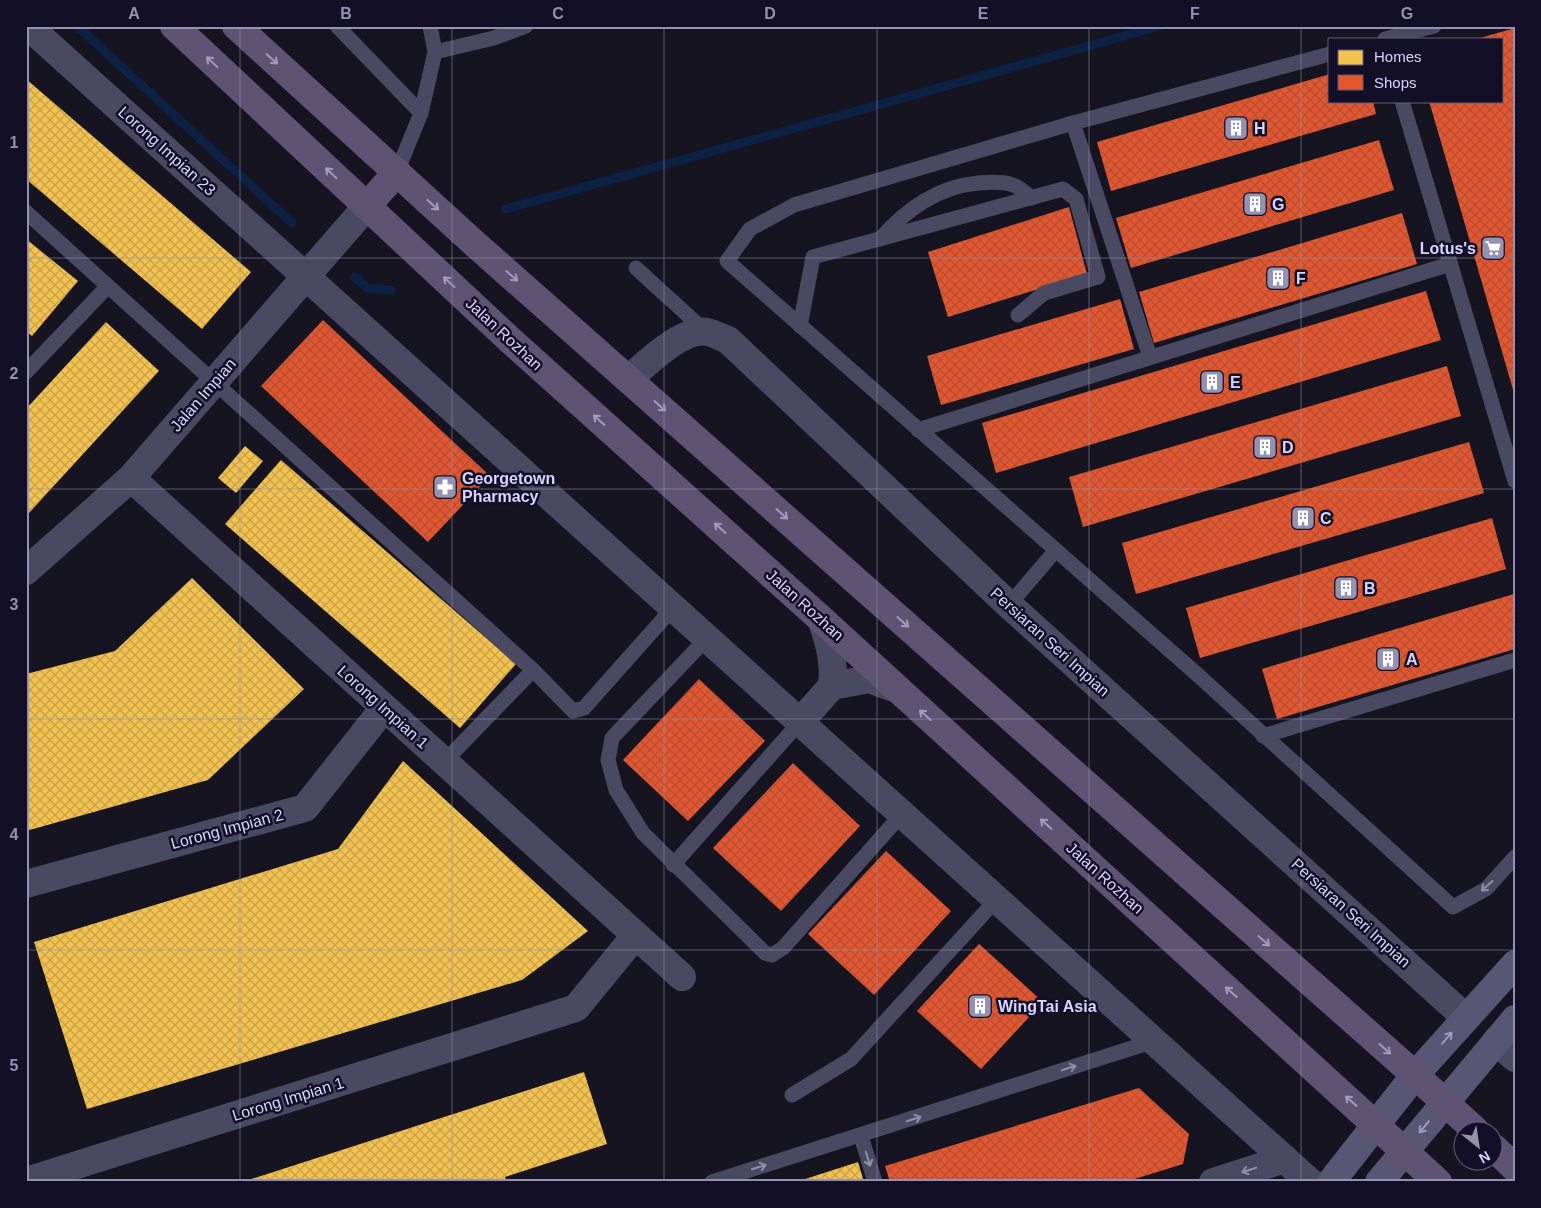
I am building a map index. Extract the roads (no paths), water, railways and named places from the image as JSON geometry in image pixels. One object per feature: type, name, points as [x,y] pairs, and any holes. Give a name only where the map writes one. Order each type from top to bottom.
[{"type":"main road","name":"Jalan Rozhan","points":[[174,26],[510,340],[821,619],[1438,1182]]},
{"type":"main road","points":[[236,26],[397,172],[1464,1120]]},
{"type":"main road","points":[[367,206],[397,172]]},
{"type":"main road","points":[[1504,1158],[1515,1168]]},
{"type":"street","name":"Lorong Impian 23","points":[[28,26],[305,276]]},
{"type":"street","name":"Jalan Impian","points":[[26,571],[131,478],[367,206]]},
{"type":"street","points":[[305,276],[1310,1182]]},
{"type":"street","points":[[629,378],[660,350],[684,338],[705,331]]},
{"type":"street","name":"Persiaran Seri Impian","points":[[705,331],[728,340],[1009,605],[1465,1017]]},
{"type":"street","name":"Lorong Impian 1","points":[[131,478],[634,936],[682,977]]},
{"type":"street","points":[[800,722],[832,686],[834,669],[832,648],[821,619]]},
{"type":"street","points":[[832,686],[869,679],[897,689]]},
{"type":"street","name":"Lorong Impian 2","points":[[26,884],[305,808],[384,708]]},
{"type":"street","name":"Lorong Impian 1","points":[[26,1181],[576,1008],[634,936]]},
{"type":"street","points":[[1331,1182],[1415,1075],[1465,1017],[1515,964]]},
{"type":"street","points":[[1379,1182],[1444,1102],[1506,1050],[1515,1019]]},
{"type":"street","points":[[1213,1182],[1285,1159]]},
{"type":"lane","points":[[337,26],[421,113]]},
{"type":"lane","points":[[397,172],[421,113],[435,52],[430,26]]},
{"type":"lane","points":[[435,52],[494,38],[526,26]]},
{"type":"lane","points":[[1389,38],[1434,26]]},
{"type":"lane","points":[[1328,55],[1073,122],[794,205],[750,229],[727,261],[1198,676],[1453,907],[1486,888],[1515,857]]},
{"type":"lane","points":[[1402,102],[1515,481]]},
{"type":"lane","points":[[1073,122],[1150,358]]},
{"type":"lane","points":[[880,239],[900,217],[926,198],[959,185],[990,182],[1013,185],[1032,198]]},
{"type":"lane","points":[[800,326],[813,257],[1063,189],[1076,199],[1098,277],[1044,293],[1018,315]]},
{"type":"lane","points":[[26,212],[533,670],[573,712],[584,708],[673,608]]},
{"type":"lane","points":[[918,430],[1450,264]]},
{"type":"lane","name":"Persiaran Seri Impian","points":[[636,268],[705,331]]},
{"type":"lane","points":[[26,372],[108,286]]},
{"type":"lane","points":[[1009,605],[1056,550]]},
{"type":"lane","points":[[706,638],[612,738],[608,760],[616,790],[642,833],[765,953],[772,955],[783,948],[902,814]]},
{"type":"lane","points":[[1263,736],[1515,660]]},
{"type":"lane","points":[[444,762],[533,670]]},
{"type":"lane","points":[[673,865],[800,722]]},
{"type":"lane","points":[[792,1095],[850,1059],[997,899]]},
{"type":"lane","points":[[712,1182],[862,1136],[1154,1041]]},
{"type":"lane","points":[[862,1136],[875,1182]]},
{"type":"waterway","points":[[77,26],[292,223]]},
{"type":"waterway","points":[[506,209],[1160,26]]},
{"type":"waterway","points":[[354,277],[369,289],[391,290]]},
{"type":"place","name":"H","points":[[1236,128]]},
{"type":"place","name":"G","points":[[1255,204]]},
{"type":"place","name":"Lotus's","points":[[1493,248]]},
{"type":"place","name":"F","points":[[1278,278]]},
{"type":"place","name":"E","points":[[1212,382]]},
{"type":"place","name":"D","points":[[1265,447]]},
{"type":"place","name":"Georgetown Pharmacy","points":[[445,487]]},
{"type":"place","name":"C","points":[[1303,518]]},
{"type":"place","name":"B","points":[[1346,588]]},
{"type":"place","name":"A","points":[[1388,659]]},
{"type":"place","name":"WingTai Asia","points":[[980,1006]]}]
